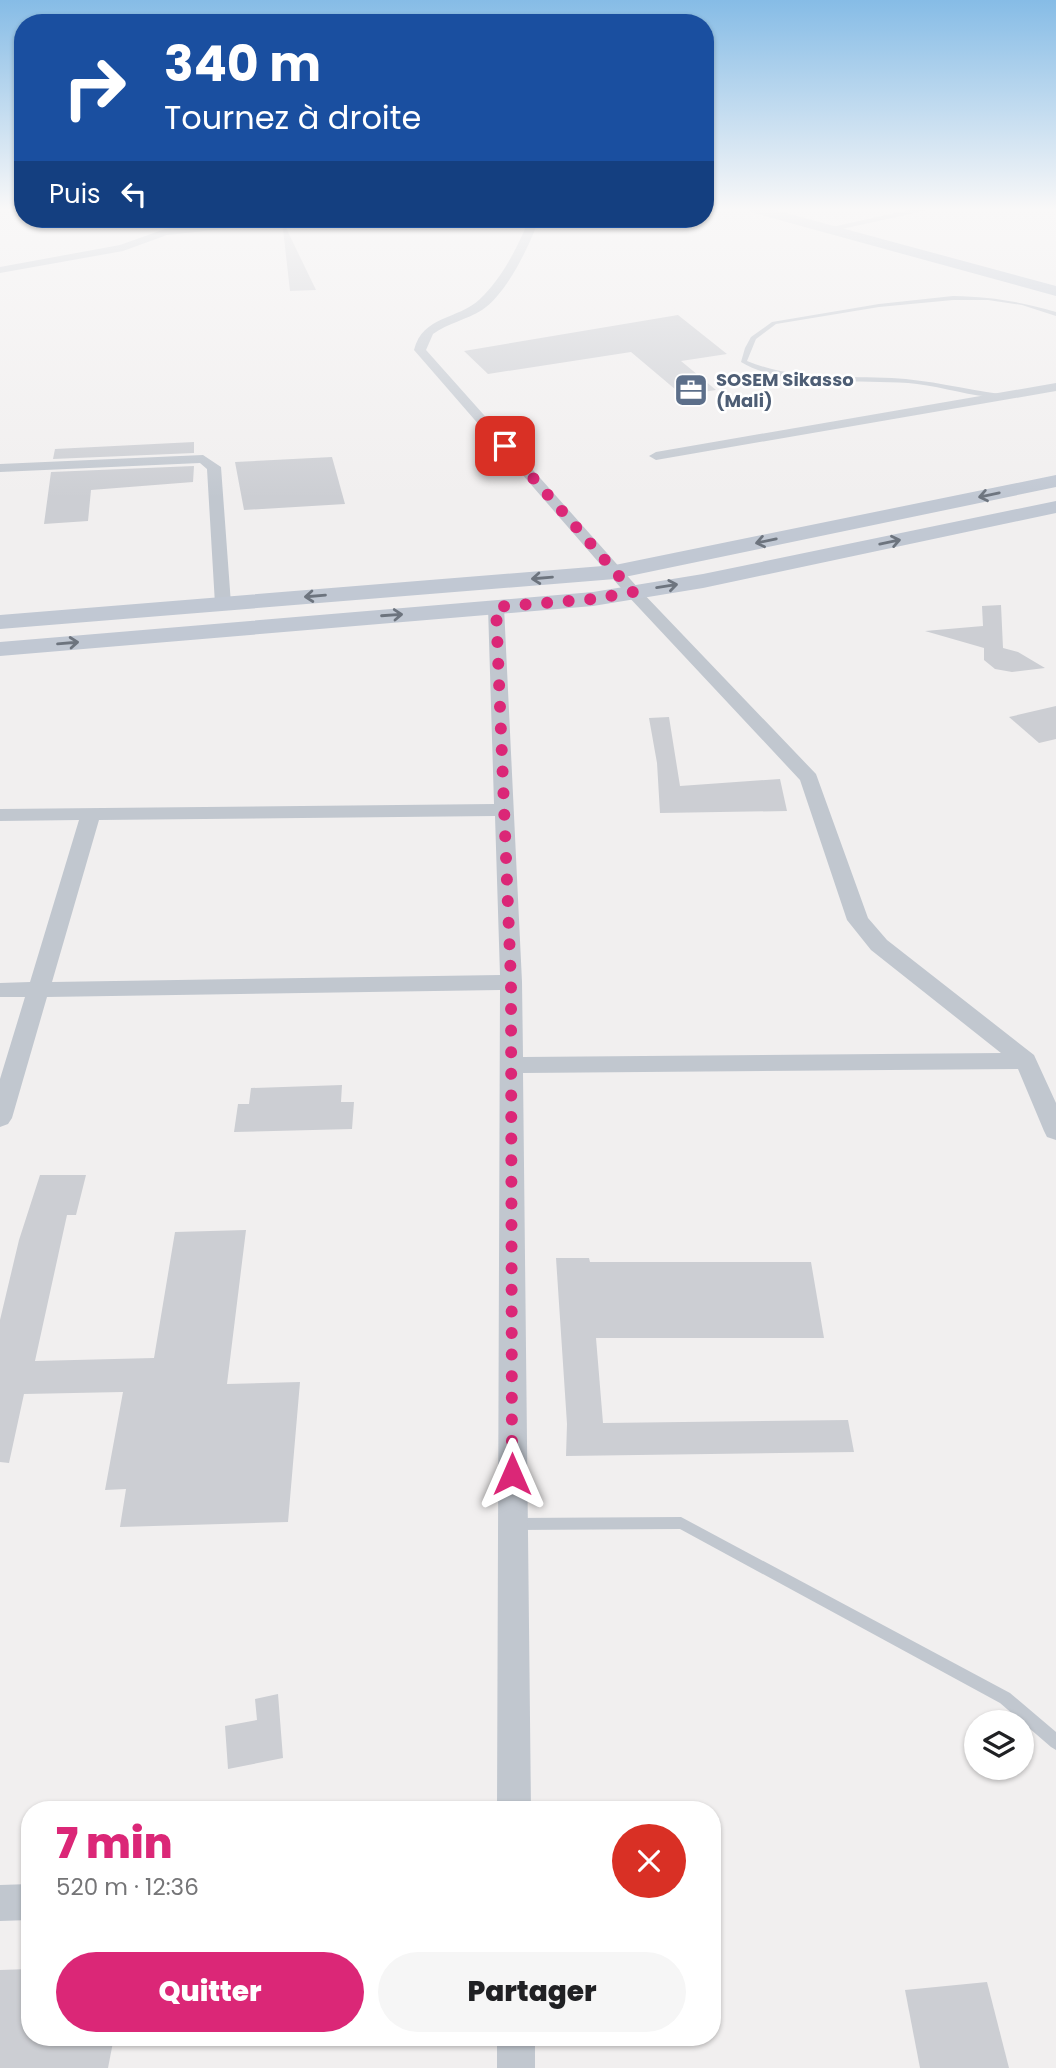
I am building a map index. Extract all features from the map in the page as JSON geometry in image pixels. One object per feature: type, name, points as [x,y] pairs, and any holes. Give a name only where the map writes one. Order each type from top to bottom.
[{"type":"street","points":[[478,306],[429,330],[421,340],[420,350],[633,592],[808,778],[858,920],[879,945],[1026,1061],[1056,1131]]},
{"type":"street","points":[[656,456],[1056,387]]},
{"type":"street","points":[[0,468],[203,459],[214,467],[223,604]]},
{"type":"street","points":[[0,622],[615,572],[1056,481]]},
{"type":"street","points":[[0,649],[593,599],[703,581],[1056,507]]},
{"type":"street","points":[[496,607],[511,982],[514,1801]]},
{"type":"street","points":[[0,815],[504,810]]},
{"type":"street","points":[[0,1118],[91,814]]},
{"type":"street","points":[[0,990],[511,982]]},
{"type":"street","points":[[511,1065],[1026,1061]]},
{"type":"street","points":[[0,1903],[21,1902]]},
{"type":"street","points":[[516,2046],[516,2068]]},
{"type":"lane","points":[[894,306],[774,323],[756,333],[747,349],[744,362],[756,368],[800,377],[914,382],[1000,396]]},
{"type":"lane","points":[[1034,306],[1056,314]]},
{"type":"lane","points":[[512,1524],[681,1523],[1005,1698],[1056,1742]]},
{"type":"building","points":[[678,315],[727,354],[681,361],[716,390],[682,395],[631,352],[488,374],[464,351]]},
{"type":"building","points":[[194,442],[194,453],[53,459],[55,449]]},
{"type":"building","points":[[332,457],[345,504],[244,510],[235,462]]},
{"type":"building","points":[[194,466],[193,482],[91,490],[88,521],[44,524],[51,472]]},
{"type":"building","points":[[1001,605],[1003,648],[1018,652],[1045,668],[1012,672],[995,669],[984,660],[984,648],[925,631],[983,626],[982,606]]},
{"type":"building","points":[[1056,706],[1056,739],[1039,743],[1009,717]]},
{"type":"building","points":[[669,717],[680,786],[780,779],[787,811],[660,813],[657,763],[649,718]]},
{"type":"building","points":[[342,1085],[341,1102],[354,1102],[352,1129],[234,1132],[238,1104],[249,1104],[251,1088]]},
{"type":"building","points":[[40,1175],[86,1175],[76,1215],[67,1215],[35,1361],[154,1358],[175,1232],[246,1230],[227,1384],[300,1382],[288,1522],[120,1527],[126,1489],[105,1490],[123,1392],[24,1394],[9,1463],[0,1462],[0,1320],[19,1240]]},
{"type":"building","points":[[556,1258],[589,1258],[590,1262],[811,1262],[824,1338],[596,1338],[603,1423],[848,1420],[854,1452],[566,1456],[567,1424]]},
{"type":"building","points":[[278,1694],[283,1758],[228,1769],[225,1726],[257,1720],[255,1699]]},
{"type":"building","points":[[21,1969],[21,2046],[112,2046],[108,2068],[0,2068],[0,1970]]},
{"type":"building","points":[[987,1982],[1009,2068],[920,2068],[905,1990]]},
{"type":"place","name":"SOSEM Sikasso (Mali)","points":[[691,390]]},
{"type":"route","points":[[505,446],[633,592],[593,599],[496,607],[511,982],[512,1474]]}]
